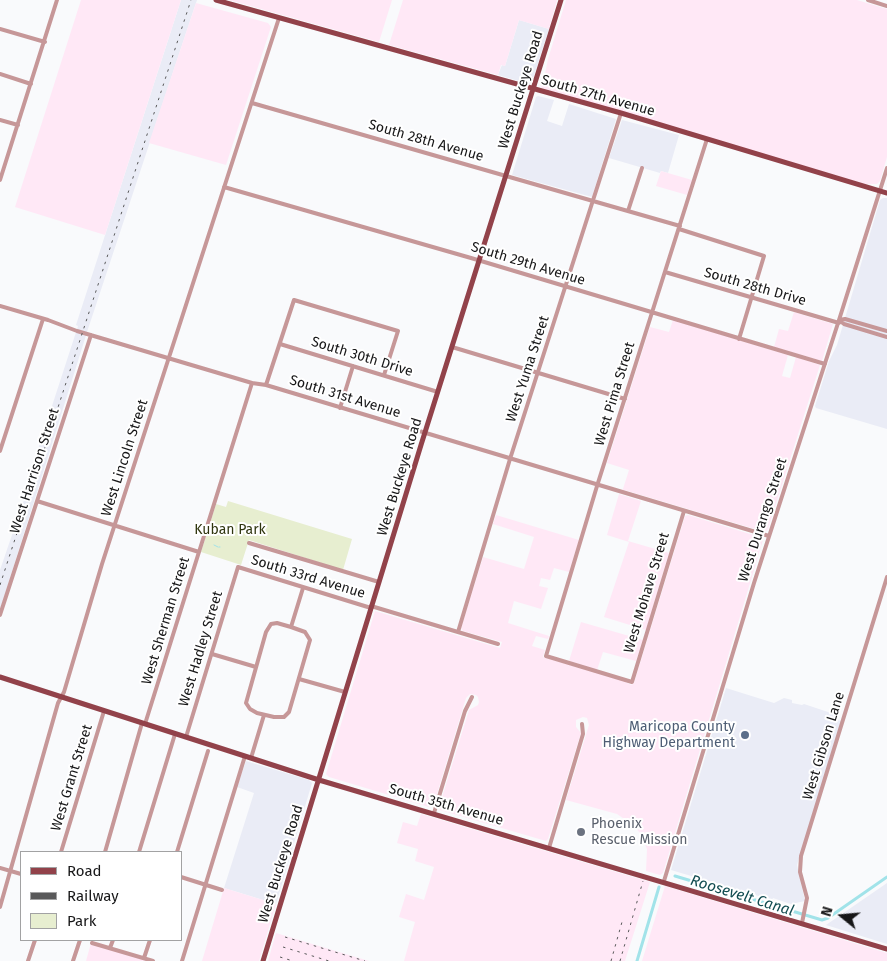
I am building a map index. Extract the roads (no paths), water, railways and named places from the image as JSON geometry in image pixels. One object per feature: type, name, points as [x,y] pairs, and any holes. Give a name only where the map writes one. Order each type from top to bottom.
[{"type":"main road","name":"South 27th Avenue","points":[[216,0],[621,113],[887,193]]},
{"type":"main road","name":"West Buckeye Road","points":[[264,961],[424,433],[562,0]]},
{"type":"main road","name":"South 35th Avenue","points":[[0,677],[318,780],[664,882],[804,918],[887,949]]},
{"type":"street","points":[[0,180],[2,167],[18,125],[58,0]]},
{"type":"street","points":[[868,0],[887,6]]},
{"type":"street","name":"West Lincoln Street","points":[[0,906],[58,703],[278,18]]},
{"type":"street","points":[[0,28],[45,42]]},
{"type":"street","points":[[0,74],[31,84]]},
{"type":"street","name":"South 28th Avenue","points":[[252,103],[628,211],[764,256],[752,298]]},
{"type":"street","name":"West Yuma Street","points":[[458,632],[510,459],[621,113]]},
{"type":"street","points":[[0,120],[18,125]]},
{"type":"street","name":"West Pima Street","points":[[632,682],[546,656],[597,486],[707,139]]},
{"type":"street","points":[[628,211],[642,168]]},
{"type":"street","name":"West Durango Street","points":[[664,882],[769,536],[887,168]]},
{"type":"street","name":"South 29th Avenue","points":[[224,187],[825,364]]},
{"type":"street","name":"South 28th Drive","points":[[665,272],[839,322]]},
{"type":"street","points":[[739,339],[752,298]]},
{"type":"street","points":[[266,385],[294,300],[398,331],[384,375]]},
{"type":"street","name":"South 31st Avenue","points":[[0,306],[91,335],[252,383],[266,385],[593,483],[597,486],[769,536]]},
{"type":"street","points":[[0,451],[1,443],[43,319]]},
{"type":"street","points":[[839,322],[846,319],[887,331]]},
{"type":"street","points":[[839,322],[887,337]]},
{"type":"street","name":"West Harrison Street","points":[[0,615],[91,335]]},
{"type":"street","name":"South 30th Drive","points":[[280,344],[438,392]]},
{"type":"street","points":[[452,347],[625,399]]},
{"type":"street","points":[[340,408],[353,366]]},
{"type":"street","name":"West Sherman Street","points":[[105,851],[252,383]]},
{"type":"street","points":[[37,501],[199,552]]},
{"type":"street","name":"West Mohave Street","points":[[632,682],[684,511]]},
{"type":"street","points":[[249,543],[379,582]]},
{"type":"street","name":"South 33rd Avenue","points":[[238,567],[303,588],[498,644]]},
{"type":"street","name":"West Hadley Street","points":[[186,737],[238,567]]},
{"type":"street","name":"West Gibson Lane","points":[[804,918],[807,898],[800,872],[801,856],[887,576]]},
{"type":"street","points":[[291,627],[303,588]]},
{"type":"street","points":[[277,623],[291,627],[305,632],[310,640],[289,712],[284,717],[274,717],[250,710],[246,703],[266,632],[271,624],[277,623]]},
{"type":"street","points":[[212,654],[256,667]]},
{"type":"street","points":[[299,679],[345,692]]},
{"type":"street","points":[[434,813],[465,711],[472,697]]},
{"type":"street","name":"West Grant Street","points":[[61,851],[104,711]]},
{"type":"street","points":[[182,961],[205,884],[264,715]]},
{"type":"street","points":[[549,848],[583,734],[582,724]]},
{"type":"street","points":[[139,851],[176,734]]},
{"type":"street","points":[[177,851],[208,751]]},
{"type":"street","points":[[0,868],[20,874]]},
{"type":"street","points":[[182,877],[222,890]]},
{"type":"street","points":[[28,961],[35,941]]},
{"type":"street","points":[[73,961],[80,941]]},
{"type":"street","points":[[110,948],[113,941]]},
{"type":"street","points":[[144,958],[150,941]]},
{"type":"street","points":[[92,943],[152,961]]},
{"type":"waterway","points":[[214,545],[218,547]]},
{"type":"waterway","name":"Roosevelt Canal","points":[[675,876],[822,920],[828,918],[887,877]]},
{"type":"waterway","name":"Roosevelt Canal","points":[[637,961],[659,887]]},
{"type":"railway","points":[[0,585],[191,0]]},
{"type":"railway","points":[[620,961],[643,881]]},
{"type":"railway","points":[[611,961],[622,922]]},
{"type":"railway","points":[[285,937],[365,961]]},
{"type":"railway","points":[[283,947],[329,961]]},
{"type":"railway","points":[[280,957],[293,961]]},
{"type":"place","name":"Maricopa County Highway Department","points":[[745,735]]},
{"type":"place","name":"Phoenix Rescue Mission","points":[[581,832]]},
{"type":"park label","name":"Kuban Park","points":[[230,530]]}]
